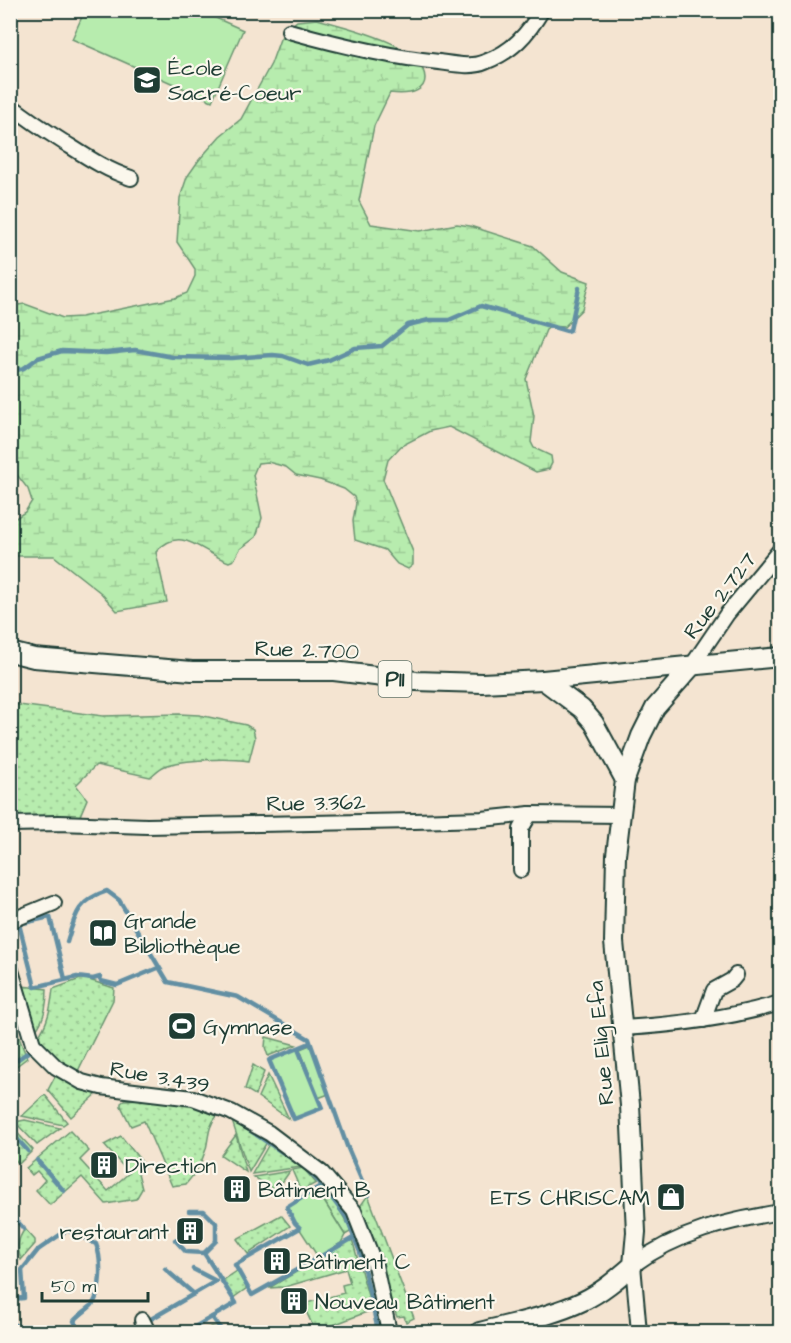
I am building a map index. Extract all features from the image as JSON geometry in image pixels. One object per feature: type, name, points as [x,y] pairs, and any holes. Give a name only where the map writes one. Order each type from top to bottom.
[{"type":"main road","name":"Rue 2.700","points":[[10,652],[34,658],[192,671],[334,671],[416,681],[482,683],[543,680],[780,657]]},
{"type":"main road","name":"Rue Elig Efa","points":[[633,1265],[636,1232],[634,1196],[614,926],[616,855],[625,780],[641,736],[655,708],[691,667]]},
{"type":"main road","points":[[543,680],[582,709],[594,723],[625,780]]},
{"type":"main road","points":[[480,1332],[555,1311],[584,1300],[614,1281],[633,1265]]},
{"type":"street","points":[[290,32],[402,59],[462,65],[483,63],[509,51],[529,32],[542,10]]},
{"type":"street","points":[[10,105],[29,121],[92,162],[114,173],[131,178]]},
{"type":"street","name":"Rue 2.727","points":[[691,667],[727,614],[780,550]]},
{"type":"street","points":[[521,870],[521,830],[530,814]]},
{"type":"street","name":"Rue 3.362","points":[[10,824],[147,826],[425,821],[530,814],[621,815]]},
{"type":"street","points":[[10,921],[54,903]]},
{"type":"street","name":"Rue 3.439","points":[[10,967],[33,1044],[56,1067],[82,1082],[100,1087],[193,1098],[231,1112],[269,1133],[322,1173],[354,1211],[375,1265],[389,1332]]},
{"type":"street","points":[[704,1020],[714,990],[732,980],[736,975]]},
{"type":"street","points":[[623,1028],[730,1016],[780,1002]]},
{"type":"street","points":[[639,1332],[633,1265],[650,1252],[673,1240],[712,1227],[780,1212]]},
{"type":"green space","points":[[85,10],[200,11],[243,30],[212,101],[72,39]]},
{"type":"green space","points":[[317,19],[389,42],[409,53],[423,70],[425,78],[423,85],[417,91],[390,93],[374,126],[359,201],[371,224],[420,231],[457,224],[470,226],[533,246],[562,272],[589,282],[582,309],[564,327],[551,326],[546,330],[526,379],[534,416],[531,442],[534,448],[551,456],[552,463],[549,469],[536,472],[449,427],[430,431],[401,446],[388,460],[383,479],[413,552],[413,565],[408,569],[397,564],[385,550],[355,540],[353,521],[356,503],[354,497],[344,489],[320,480],[296,475],[286,467],[268,462],[258,463],[253,475],[262,518],[256,537],[240,549],[234,560],[229,562],[183,540],[174,540],[165,544],[156,552],[167,602],[117,611],[101,593],[54,556],[11,556],[11,521],[25,512],[32,501],[28,489],[11,467],[11,306],[25,304],[63,318],[81,317],[175,298],[187,293],[195,276],[195,269],[177,242],[180,198],[187,177],[220,136],[241,119],[287,29],[297,21]]},
{"type":"green space","points":[[11,704],[103,716],[199,715],[246,725],[253,729],[255,738],[249,761],[219,759],[183,762],[163,767],[150,777],[96,765],[76,785],[87,799],[79,818],[65,821],[41,816],[11,821]]},
{"type":"green space","points":[[83,978],[114,988],[113,1000],[77,1073],[48,1054],[37,1038],[50,1009],[53,989]]},
{"type":"green space","points":[[22,986],[47,989],[45,1012],[35,1031]]},
{"type":"green space","points":[[11,1017],[27,1058],[10,1070]]},
{"type":"green space","points":[[266,1037],[296,1045],[268,1056],[265,1047]]},
{"type":"green space","points":[[310,1045],[329,1094],[318,1098],[322,1108],[294,1119],[269,1060],[297,1048],[318,1097],[300,1049]]},
{"type":"green space","points":[[253,1065],[264,1072],[255,1095],[245,1089]]},
{"type":"green space","points":[[57,1073],[98,1093],[71,1117],[48,1090]]},
{"type":"green space","points":[[268,1075],[289,1119],[258,1097]]},
{"type":"green space","points":[[45,1095],[67,1122],[63,1125],[22,1116]]},
{"type":"green space","points":[[139,1099],[189,1104],[217,1116],[210,1127],[202,1159],[186,1184],[172,1186],[144,1121],[131,1126],[121,1103],[125,1100]]},
{"type":"green space","points":[[25,1120],[60,1128],[37,1145],[15,1122]]},
{"type":"green space","points":[[232,1121],[267,1142],[249,1172]]},
{"type":"green space","points":[[10,1125],[33,1150],[19,1164],[11,1155]]},
{"type":"green space","points":[[70,1131],[89,1151],[80,1160],[108,1191],[129,1173],[104,1145],[121,1136],[145,1166],[138,1173],[142,1189],[136,1199],[106,1204],[82,1177],[50,1205],[36,1190],[45,1180],[37,1171],[32,1175],[26,1168]]},
{"type":"green space","points":[[236,1135],[246,1172],[221,1155]]},
{"type":"green space","points":[[269,1144],[301,1167],[252,1174]]},
{"type":"green space","points":[[303,1168],[316,1183],[301,1191],[292,1170]]},
{"type":"green space","points":[[290,1171],[276,1191],[254,1177]]},
{"type":"green space","points":[[322,1185],[352,1231],[345,1235],[317,1190]]},
{"type":"green space","points":[[317,1190],[345,1235],[341,1243],[318,1257],[286,1208]]},
{"type":"green space","points":[[368,1195],[414,1318],[406,1322],[404,1316],[397,1317],[359,1208]]},
{"type":"green space","points":[[281,1215],[290,1226],[248,1254],[237,1239]]},
{"type":"green space","points":[[25,1229],[35,1240],[35,1244],[21,1260],[18,1244]]},
{"type":"green space","points":[[352,1239],[372,1310],[315,1332],[303,1304],[344,1293],[342,1285],[350,1283],[346,1269],[285,1287],[269,1288]]},
{"type":"green space","points":[[237,1271],[247,1288],[233,1298],[222,1281]]},
{"type":"green space","points":[[212,1327],[240,1332],[191,1332]]},
{"type":"waterway","points":[[10,372],[24,368],[38,358],[62,351],[106,353],[135,350],[173,357],[231,358],[273,355],[308,365],[329,360],[355,348],[382,346],[408,325],[429,320],[449,320],[481,306],[567,331],[570,330],[579,288]]},
{"type":"waterway","points":[[67,942],[79,910],[90,899],[107,891],[119,900],[168,982],[238,997],[309,1039],[347,1146],[368,1195]]},
{"type":"waterway","points":[[65,979],[50,917],[19,924],[35,987],[77,977],[93,979],[100,977],[101,981],[117,985],[158,968]]},
{"type":"waterway","points":[[298,1049],[322,1108],[294,1119],[269,1060],[310,1043]]},
{"type":"waterway","points":[[10,1065],[31,1050]]},
{"type":"waterway","points":[[239,1123],[304,1167],[322,1185],[346,1217],[360,1252],[378,1330]]},
{"type":"waterway","points":[[10,1131],[28,1151]]},
{"type":"waterway","points":[[37,1160],[64,1191]]},
{"type":"waterway","points":[[322,1185],[287,1207],[300,1228],[235,1265],[252,1295],[355,1237]]},
{"type":"waterway","points":[[175,1240],[186,1252],[204,1253],[216,1241],[216,1223],[204,1211],[189,1211]]},
{"type":"waterway","points":[[10,1213],[24,1229]]},
{"type":"waterway","points":[[28,1332],[13,1324],[11,1319],[12,1299],[24,1298],[22,1270],[38,1250],[67,1230],[96,1244],[99,1258],[98,1292],[92,1305],[74,1321],[79,1330]]},
{"type":"waterway","points":[[204,1253],[236,1303],[212,1317],[223,1332]]},
{"type":"waterway","points":[[165,1269],[194,1294]]},
{"type":"waterway","points":[[151,1319],[216,1281],[193,1269]]},
{"type":"waterway","points":[[186,1332],[212,1317]]},
{"type":"place","name":"École Sacré-Coeur","points":[[147,80]]},
{"type":"place","name":"Grande Bibliothèque","points":[[103,933]]},
{"type":"place","name":"Gymnase","points":[[182,1026]]},
{"type":"place","name":"Direction","points":[[104,1165]]},
{"type":"place","name":"Bâtiment B","points":[[237,1189]]},
{"type":"place","name":"ETS CHRISCAM","points":[[671,1197]]},
{"type":"place","name":"restaurant","points":[[190,1231]]},
{"type":"place","name":"Bâtiment C","points":[[277,1261]]},
{"type":"place","name":"Nouveau Bâtiment","points":[[294,1301]]}]
